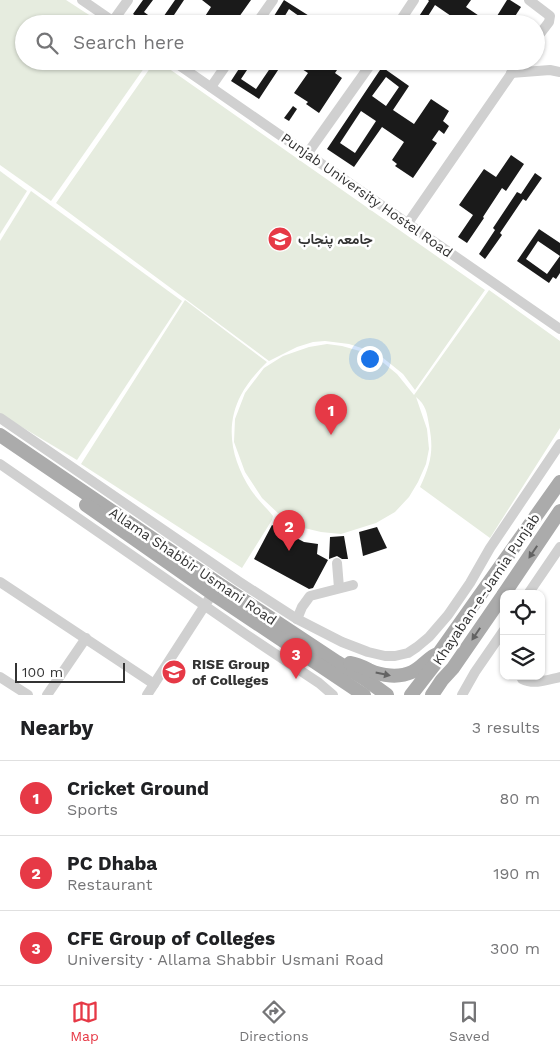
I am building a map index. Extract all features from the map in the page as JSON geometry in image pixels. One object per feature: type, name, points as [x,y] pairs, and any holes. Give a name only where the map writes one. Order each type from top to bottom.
[{"type":"main road","name":"Allama Shabbir Usmani Road","points":[[0,435],[219,584],[335,668],[364,695]]},
{"type":"main road","name":"Allama Shabbir Usmani Road","points":[[0,445],[209,599],[335,668],[365,679],[386,695]]},
{"type":"main road","name":"Khayaban-e-Jamia Punjab","points":[[411,695],[435,664],[439,653],[560,482]]},
{"type":"main road","name":"Khayaban-e-Jamia Punjab","points":[[507,590],[560,511]]},
{"type":"main road","name":"Khayaban-e-Jamia Punjab","points":[[432,695],[500,600]]},
{"type":"main road","points":[[348,695],[335,668],[355,664],[387,675],[400,676],[415,671],[429,658],[439,653]]},
{"type":"main road","points":[[442,695],[453,668]]},
{"type":"street","points":[[82,0],[104,15]]},
{"type":"street","points":[[119,15],[128,0]]},
{"type":"street","points":[[262,15],[273,0]]},
{"type":"street","points":[[404,15],[414,0]]},
{"type":"street","points":[[529,0],[550,16],[549,22],[545,27]]},
{"type":"street","name":"Punjab University Hostel Road","points":[[186,70],[560,329]]},
{"type":"street","points":[[211,87],[223,70]]},
{"type":"street","points":[[307,154],[367,70]]},
{"type":"street","points":[[408,223],[513,70]]},
{"type":"street","points":[[511,73],[550,70],[560,72]]},
{"type":"street","points":[[0,418],[238,582],[297,619],[342,642],[385,656],[408,653],[429,637],[448,615],[470,583],[490,548],[560,444]]},
{"type":"street","points":[[0,464],[209,599],[333,695]]},
{"type":"street","points":[[531,590],[560,547]]},
{"type":"street","points":[[337,563],[339,588]]},
{"type":"street","points":[[0,582],[154,684]]},
{"type":"street","points":[[297,619],[302,607],[310,596],[353,585]]},
{"type":"street","points":[[147,695],[209,599]]},
{"type":"street","points":[[462,695],[501,635]]},
{"type":"street","points":[[48,695],[86,638]]},
{"type":"street","points":[[0,677],[28,695]]},
{"type":"street","points":[[525,680],[537,682],[560,677]]},
{"type":"shaded area","points":[[0,0],[66,0],[89,15],[15,15],[15,70],[143,70],[51,201],[0,165]]},
{"type":"shaded area","points":[[149,70],[171,70],[485,290],[415,390],[403,374],[377,353],[349,344],[325,341],[313,342],[297,347],[269,361],[56,203]]},
{"type":"shaded area","points":[[0,171],[27,191],[0,234]]},
{"type":"shaded area","points":[[31,191],[182,301],[77,460],[0,414],[0,241]]},
{"type":"shaded area","points":[[489,290],[560,341],[560,428],[490,538],[420,487],[429,464],[431,442],[426,409],[416,397],[427,429],[429,449],[426,464],[418,482],[409,497],[395,512],[376,523],[341,534],[321,532],[300,527],[282,517],[262,498],[245,472],[234,442],[235,419],[245,393],[264,368],[283,356],[309,347],[327,344],[342,346],[374,355],[397,374],[414,395]]},
{"type":"shaded area","points":[[185,300],[267,362],[243,391],[233,419],[232,444],[239,467],[251,490],[273,516],[242,568],[81,464]]},
{"type":"building","points":[[143,0],[153,0],[144,12],[148,15],[133,14]]},
{"type":"building","points":[[175,0],[184,0],[174,15],[165,15]]},
{"type":"building","points":[[202,0],[251,0],[240,15],[206,15],[211,7]]},
{"type":"building","points":[[284,0],[308,15],[297,15],[289,9],[285,15],[275,15]]},
{"type":"building","points":[[471,0],[466,7],[478,15],[450,15],[435,5],[429,15],[420,15],[429,1]]},
{"type":"building","points":[[507,0],[521,7],[516,15],[498,15]]},
{"type":"building","points":[[238,70],[247,70],[241,79],[256,89],[269,70],[278,70],[259,99],[231,81]]},
{"type":"building","points":[[304,70],[337,70],[335,73],[342,78],[319,113],[306,104],[308,102],[294,93],[308,73]]},
{"type":"building","points":[[380,70],[386,70],[409,86],[393,110],[414,124],[431,99],[449,111],[443,121],[449,126],[444,134],[439,130],[432,140],[437,143],[413,178],[395,166],[397,164],[392,160],[404,142],[382,127],[354,167],[327,149]],"holes":[[[386,77],[399,87],[386,106],[372,96]],[[361,111],[376,121],[355,153],[340,143]]]},
{"type":"building","points":[[293,106],[297,109],[289,121],[284,118]]},
{"type":"building","points":[[511,155],[524,164],[506,191],[502,188],[467,243],[458,237],[473,215],[459,205],[484,169],[496,177]]},
{"type":"building","points":[[535,173],[542,178],[526,201],[523,199],[500,233],[502,235],[485,259],[479,254],[495,230],[493,228],[517,192],[521,194]]},
{"type":"building","points":[[539,229],[560,243],[560,256],[560,273],[556,279],[553,277],[549,283],[517,261]],"holes":[[[538,241],[560,256],[547,274],[526,259]]]},
{"type":"building","points":[[272,525],[304,542],[318,544],[317,554],[328,560],[313,588],[309,589],[254,559]]},
{"type":"building","points":[[377,527],[387,548],[363,556],[359,532]]},
{"type":"building","points":[[344,536],[348,559],[342,559],[337,556],[329,559],[330,537]]},
{"type":"place","name":"جامعہ پنجاب","points":[[280,239]]},
{"type":"place","name":"Cricket Ground","points":[[331,435]]},
{"type":"place","name":"PC Dhaba","points":[[289,551]]},
{"type":"place","name":"RISE Group of Colleges","points":[[174,672]]},
{"type":"place","name":"CFE Group of Colleges","points":[[296,679]]}]
